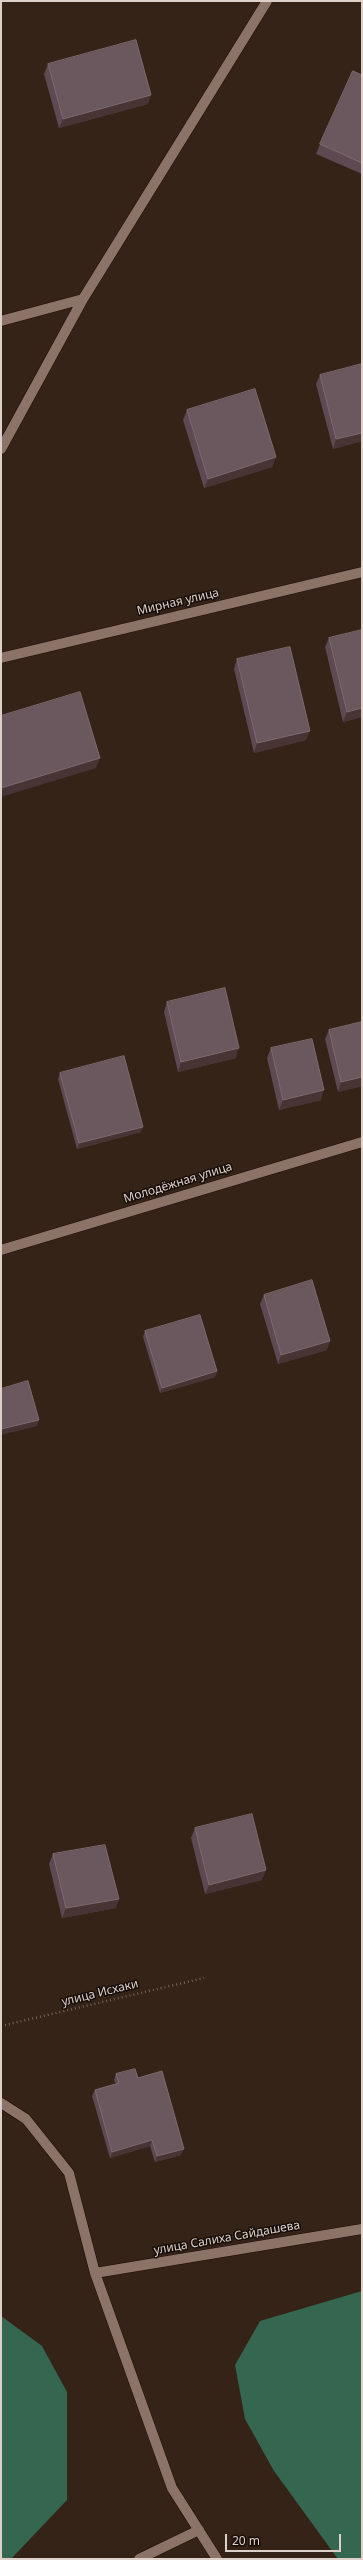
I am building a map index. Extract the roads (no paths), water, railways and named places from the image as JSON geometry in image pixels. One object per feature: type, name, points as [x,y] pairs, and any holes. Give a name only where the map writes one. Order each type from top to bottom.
[{"type":"street","points":[[1,449],[83,299],[267,1]]},
{"type":"street","points":[[1,321],[83,299]]},
{"type":"street","name":"Мирная улица","points":[[1,658],[362,572]]},
{"type":"street","name":"Молодёжная улица","points":[[1,1250],[362,1142]]},
{"type":"street","points":[[1,2103],[26,2119],[68,2173],[95,2274],[172,2488],[217,2559]]},
{"type":"street","name":"улица Салиха Сайдашева","points":[[95,2274],[362,2229]]},
{"type":"street","points":[[139,2559],[199,2530]]}]
